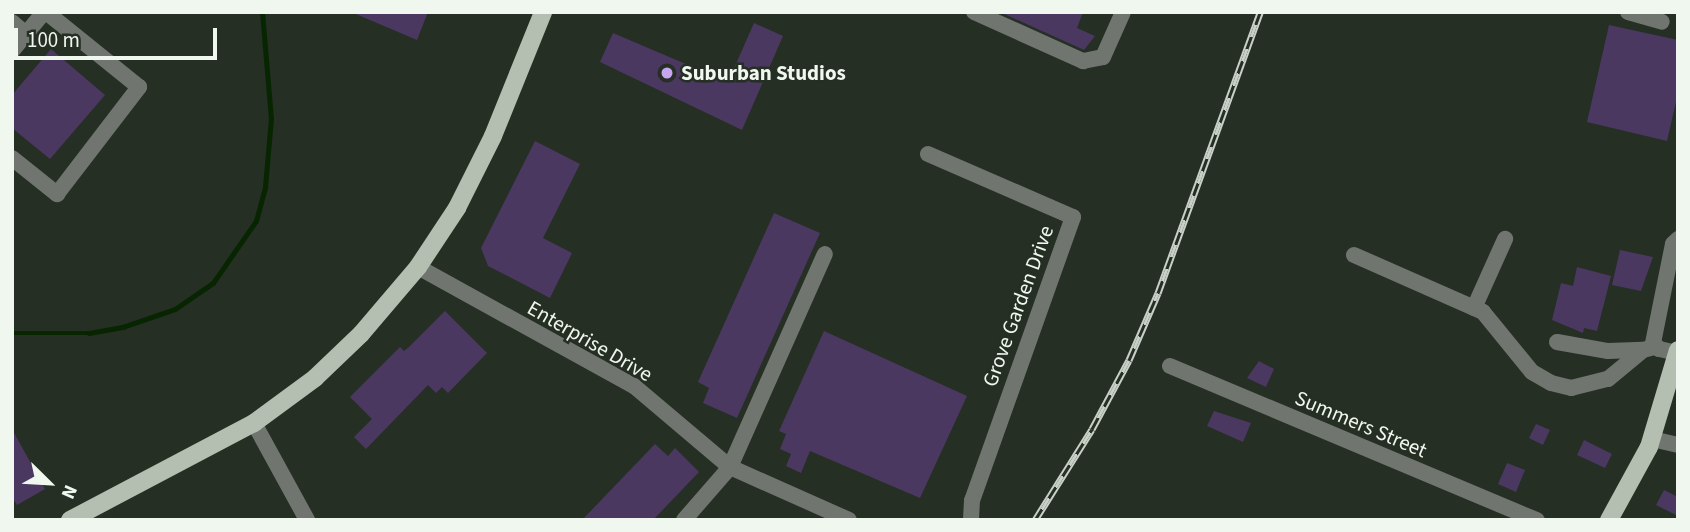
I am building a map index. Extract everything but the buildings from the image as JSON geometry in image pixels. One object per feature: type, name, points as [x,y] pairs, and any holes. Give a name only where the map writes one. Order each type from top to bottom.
[{"type":"main road","points":[[75,519],[254,423],[337,358],[418,267],[481,160],[543,12]]},
{"type":"main road","points":[[1609,520],[1652,439],[1677,351]]},
{"type":"street","points":[[12,51],[45,12],[139,88],[57,194],[12,158]]},
{"type":"street","points":[[974,12],[1083,61],[1103,57],[1123,12]]},
{"type":"street","points":[[1628,12],[1662,22]]},
{"type":"street","points":[[12,22],[26,34]]},
{"type":"street","name":"Grove Garden Drive","points":[[928,154],[1073,217],[972,500],[971,520]]},
{"type":"street","points":[[1474,308],[1505,239]]},
{"type":"street","points":[[1354,255],[1483,312],[1532,372],[1571,388],[1608,379],[1649,349],[1673,244],[1678,239]]},
{"type":"street","points":[[684,520],[730,467],[825,254]]},
{"type":"street","name":"Enterprise Drive","points":[[418,267],[634,386],[730,467],[849,520]]},
{"type":"street","points":[[1557,342],[1608,351],[1677,351]]},
{"type":"street","name":"Summers Street","points":[[1170,366],[1537,520]]},
{"type":"street","points":[[254,423],[306,520]]},
{"type":"street","points":[[1652,439],[1678,445]]},
{"type":"waterway","points":[[12,333],[89,333],[123,327],[175,309],[213,283],[256,221],[265,187],[271,119],[262,12]]},
{"type":"railway","points":[[1035,520],[1092,429],[1129,360],[1158,293],[1260,12]]},
{"type":"place","name":"Suburban Studios","points":[[667,73]]}]
